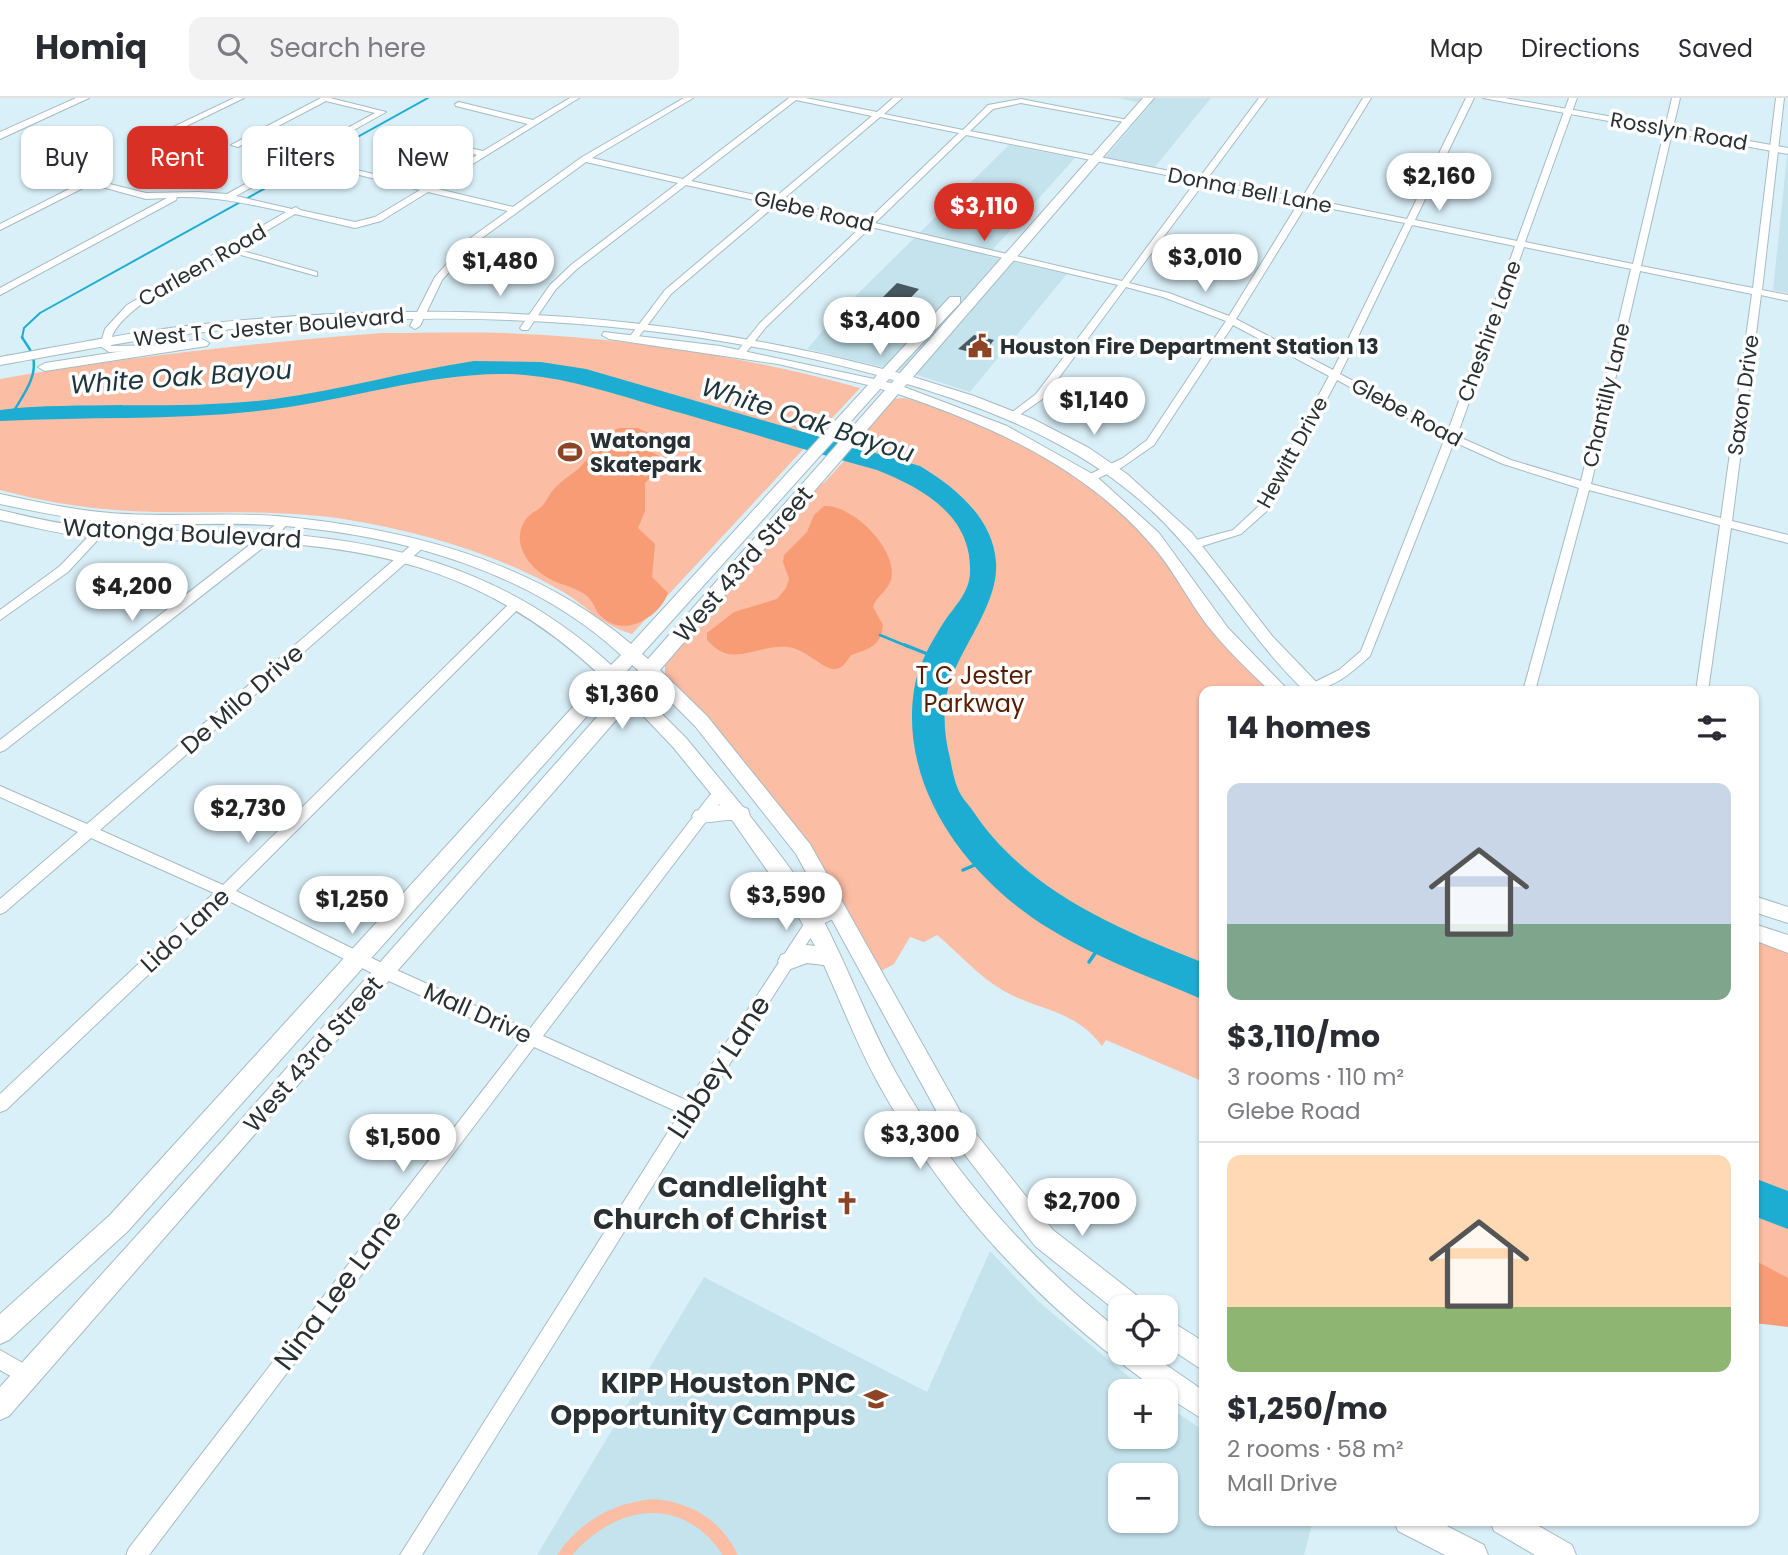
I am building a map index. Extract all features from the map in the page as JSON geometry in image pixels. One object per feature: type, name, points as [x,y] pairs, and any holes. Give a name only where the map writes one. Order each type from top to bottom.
[{"type":"main road","points":[[0,136],[84,98]]},
{"type":"main road","name":"West 43rd Street","points":[[1123,120],[1137,98]]},
{"type":"main road","name":"West 43rd Street","points":[[0,1407],[233,1147],[819,478],[858,432],[928,329],[963,300],[1123,120],[1149,98]]},
{"type":"main road","name":"Rosslyn Road","points":[[1488,98],[1788,151]]},
{"type":"main road","name":"West 43rd Street","points":[[895,381],[945,332],[963,300]]},
{"type":"main road","name":"West T C Jester Boulevard","points":[[64,356],[105,341],[307,320],[643,324],[752,340],[1015,415],[1066,439],[1110,469],[1148,500],[1193,545],[1252,625],[1308,686]]},
{"type":"main road","name":"West T C Jester Boulevard","points":[[64,356],[417,321]]},
{"type":"main road","name":"West T C Jester Boulevard","points":[[529,322],[741,353],[877,386],[895,381],[996,425],[1090,478],[1168,555],[1212,620],[1235,648],[1275,686]]},
{"type":"main road","points":[[928,329],[945,332]]},
{"type":"main road","points":[[2,368],[64,356]]},
{"type":"main road","name":"West 43rd Street","points":[[0,1331],[119,1223],[838,425],[877,386]]},
{"type":"main road","name":"Watonga Boulevard","points":[[0,499],[65,513],[112,518],[284,521],[331,526],[419,544],[503,572],[567,606],[632,654],[649,670],[702,721],[749,778],[803,849],[957,1127],[1044,1238],[1116,1295]]},
{"type":"main road","name":"Watonga Boulevard","points":[[0,515],[100,533],[270,536],[359,546],[404,556],[468,578],[551,625],[630,692],[741,814],[813,922],[898,1098],[951,1178],[1019,1256],[1108,1336]]},
{"type":"main road","points":[[756,518],[777,525]]},
{"type":"main road","points":[[702,816],[720,811],[741,814]]},
{"type":"main road","points":[[490,814],[513,825]]},
{"type":"main road","points":[[1759,906],[1788,915]]},
{"type":"main road","points":[[1759,935],[1788,944]]},
{"type":"main road","points":[[788,961],[807,954],[830,957]]},
{"type":"main road","points":[[203,1130],[233,1147]]},
{"type":"main road","points":[[1178,1340],[1199,1354]]},
{"type":"main road","points":[[1144,1365],[1199,1403]]},
{"type":"main road","points":[[1418,1526],[1474,1555]]},
{"type":"main road","points":[[1513,1526],[1562,1555]]},
{"type":"street","points":[[180,126],[240,98]]},
{"type":"street","points":[[473,161],[575,98]]},
{"type":"street","points":[[417,321],[438,279],[472,240],[585,159],[689,98]]},
{"type":"street","points":[[529,322],[553,287],[574,267],[794,98]]},
{"type":"street","name":"Donna Bell Lane","points":[[794,98],[1788,298]]},
{"type":"street","points":[[634,337],[668,292],[898,98]]},
{"type":"street","points":[[1015,415],[1040,396],[1263,98]]},
{"type":"street","points":[[1090,478],[1149,445],[1231,320],[1367,98]]},
{"type":"street","name":"Hewitt Drive","points":[[1193,545],[1237,532],[1265,508],[1336,373],[1470,98]]},
{"type":"street","name":"Cheshire Lane","points":[[1319,686],[1343,673],[1366,653],[1451,437],[1573,98]]},
{"type":"street","name":"Chantilly Lane","points":[[1530,686],[1585,486],[1676,98]]},
{"type":"street","name":"Saxon Drive","points":[[1703,686],[1757,292],[1780,98]]},
{"type":"street","points":[[232,197],[382,112],[325,99],[235,145]]},
{"type":"street","points":[[741,353],[763,325],[991,107],[1012,101],[1034,102],[1123,120]]},
{"type":"street","points":[[459,104],[535,122]]},
{"type":"street","points":[[473,151],[484,154]]},
{"type":"street","name":"Glebe Road","points":[[585,159],[1126,284],[1231,320],[1336,373],[1451,437],[1507,462],[1585,486],[1788,538]]},
{"type":"street","points":[[113,187],[146,196],[232,197],[296,210],[349,225],[365,224],[378,219],[427,189],[513,210]]},
{"type":"street","points":[[0,227],[75,189]]},
{"type":"street","points":[[0,292],[177,196]]},
{"type":"street","name":"Carleen Road","points":[[166,347],[109,349],[105,346],[105,341],[112,324],[130,307],[296,210]]},
{"type":"street","points":[[228,249],[314,274]]},
{"type":"street","points":[[0,616],[64,569],[112,518]]},
{"type":"street","points":[[0,747],[270,536],[284,521]]},
{"type":"street","name":"De Milo Drive","points":[[0,908],[419,544]]},
{"type":"street","name":"Lido Lane","points":[[0,1105],[225,892],[516,604]]},
{"type":"street","name":"Mall Drive","points":[[0,791],[225,892],[384,972],[691,1110]]},
{"type":"street","name":"Nina Lee Lane","points":[[136,1555],[702,816],[723,794]]},
{"type":"street","points":[[813,922],[839,910]]},
{"type":"street","name":"Libbey Lane","points":[[410,1555],[813,922]]},
{"type":"street","points":[[0,1359],[26,1376]]},
{"type":"shaded area","points":[[1118,98],[1211,98],[1154,168],[1105,158],[1150,105]]},
{"type":"shaded area","points":[[1009,145],[1075,158],[987,256],[1067,274],[970,392],[917,375],[807,349],[837,314]]},
{"type":"shaded area","points":[[1788,156],[1788,293],[1773,290]]},
{"type":"shaded area","points":[[619,428],[637,428],[652,434],[646,449],[659,456],[663,464],[645,483],[645,511],[638,528],[655,544],[652,577],[668,593],[650,616],[641,622],[622,626],[603,618],[584,594],[543,575],[525,555],[520,539],[527,517],[542,506],[551,492],[582,465],[601,441]]},
{"type":"shaded area","points":[[824,506],[847,512],[860,521],[881,543],[888,556],[892,568],[891,580],[873,607],[883,625],[880,638],[869,648],[851,655],[836,669],[826,667],[788,647],[735,655],[717,649],[707,640],[707,633],[734,612],[777,599],[786,588],[789,579],[783,562],[784,555],[807,532],[814,515]]},
{"type":"shaded area","name":"KIPP Houston PNC Opportunity Campus","points":[[990,1251],[1039,1302],[1108,1359],[1108,1365],[1115,1365],[1132,1379],[1108,1379],[1108,1449],[1178,1449],[1178,1413],[1199,1428],[1199,1526],[1312,1526],[1304,1555],[537,1555],[704,1277],[927,1392]]},
{"type":"shaded area","points":[[1759,1263],[1788,1278],[1788,1327],[1759,1324]]},
{"type":"green space","points":[[382,333],[504,333],[639,344],[772,366],[860,388],[632,634],[612,626],[565,593],[514,567],[488,556],[405,531],[320,516],[100,509],[57,503],[0,490],[0,379],[190,351]]},
{"type":"green space","name":"T C Jester Parkway","points":[[905,398],[938,408],[1003,434],[1064,468],[1092,488],[1119,510],[1161,553],[1238,654],[1268,686],[1199,686],[1199,1080],[1106,1040],[1102,1046],[1091,1034],[1068,1018],[1018,998],[995,985],[937,935],[924,942],[910,937],[894,964],[881,971],[843,901],[776,804],[722,734],[665,674],[665,661],[821,483],[824,483],[870,432],[866,430],[893,399]]},
{"type":"green space","points":[[1759,939],[1788,949],[1788,1323],[1759,1310]]},
{"type":"green space","points":[[653,1499],[680,1504],[703,1515],[723,1532],[738,1555],[723,1555],[707,1535],[688,1522],[669,1515],[649,1513],[609,1525],[572,1555],[557,1555],[576,1532],[599,1516],[624,1505]]},
{"type":"water","points":[[474,361],[541,362],[586,369],[920,466],[959,494],[988,531],[996,562],[992,593],[955,670],[947,694],[946,740],[959,792],[995,839],[1019,864],[1047,885],[1107,921],[1199,961],[1199,998],[1106,959],[1068,940],[1020,909],[992,885],[967,858],[946,828],[929,796],[918,762],[912,727],[914,690],[918,672],[929,647],[967,586],[970,572],[968,552],[963,535],[941,506],[894,477],[609,392],[576,383],[525,375],[495,374],[432,380],[305,404],[240,413],[0,421],[0,410],[210,404],[274,399]]},
{"type":"water","points":[[1759,1180],[1788,1191],[1788,1229],[1759,1218]]},
{"type":"building","points":[[897,283],[919,289],[900,309],[877,303]]},
{"type":"building","name":"Houston Fire Department Station 13","points":[[974,335],[994,340],[982,355],[958,349]]},
{"type":"waterway","points":[[22,337],[24,328],[40,313],[428,98]]},
{"type":"waterway","points":[[14,411],[29,385],[34,364],[32,354],[22,337]]},
{"type":"waterway","points":[[880,635],[909,647]]},
{"type":"waterway","points":[[905,645],[930,655]]},
{"type":"waterway","points":[[963,870],[977,864]]},
{"type":"waterway","points":[[1089,962],[1098,949]]},
{"type":"place","name":"Houston Fire Department Station 13","points":[[980,346]]},
{"type":"place","name":"Watonga Skatepark","points":[[570,452]]},
{"type":"place","name":"Candlelight Church of Christ","points":[[847,1203]]},
{"type":"place","name":"KIPP Houston PNC Opportunity Campus","points":[[876,1399]]},
{"type":"water label","name":"White Oak Bayou","points":[[181,377]]},
{"type":"water label","name":"White Oak Bayou","points":[[808,420]]}]
